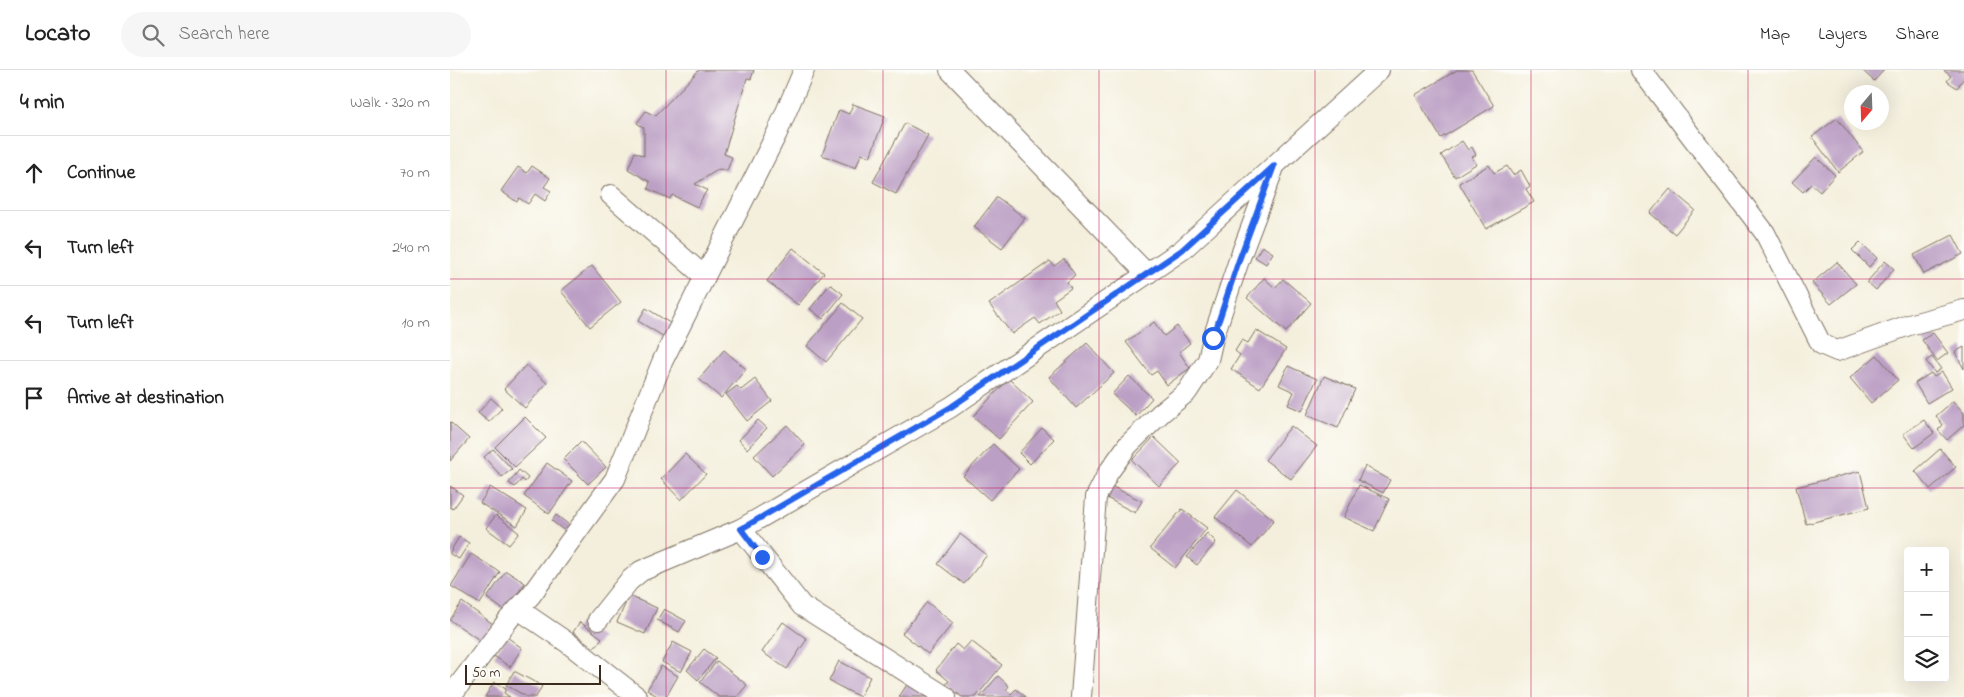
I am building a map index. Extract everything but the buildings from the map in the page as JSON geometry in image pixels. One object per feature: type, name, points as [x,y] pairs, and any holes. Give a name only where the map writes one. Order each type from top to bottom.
[{"type":"street","points":[[450,697],[509,619],[530,595],[615,478],[663,360],[777,132],[804,70]]},
{"type":"street","points":[[950,70],[1147,274]]},
{"type":"street","points":[[598,620],[629,581],[641,572],[741,529],[951,407],[1182,250],[1379,70]]},
{"type":"street","points":[[1641,70],[1765,233],[1821,344],[1837,351],[1908,325],[1964,310]]},
{"type":"street","points":[[1081,697],[1096,498],[1108,473],[1128,445],[1161,413],[1187,392],[1208,360],[1213,338],[1236,269],[1274,166]]},
{"type":"street","points":[[610,195],[704,277]]},
{"type":"street","points":[[741,529],[802,606],[946,697]]},
{"type":"street","points":[[518,608],[568,643],[637,697]]},
{"type":"route","points":[[762,557],[741,529],[951,407],[1182,250],[1274,166],[1239,260],[1213,338]]}]
